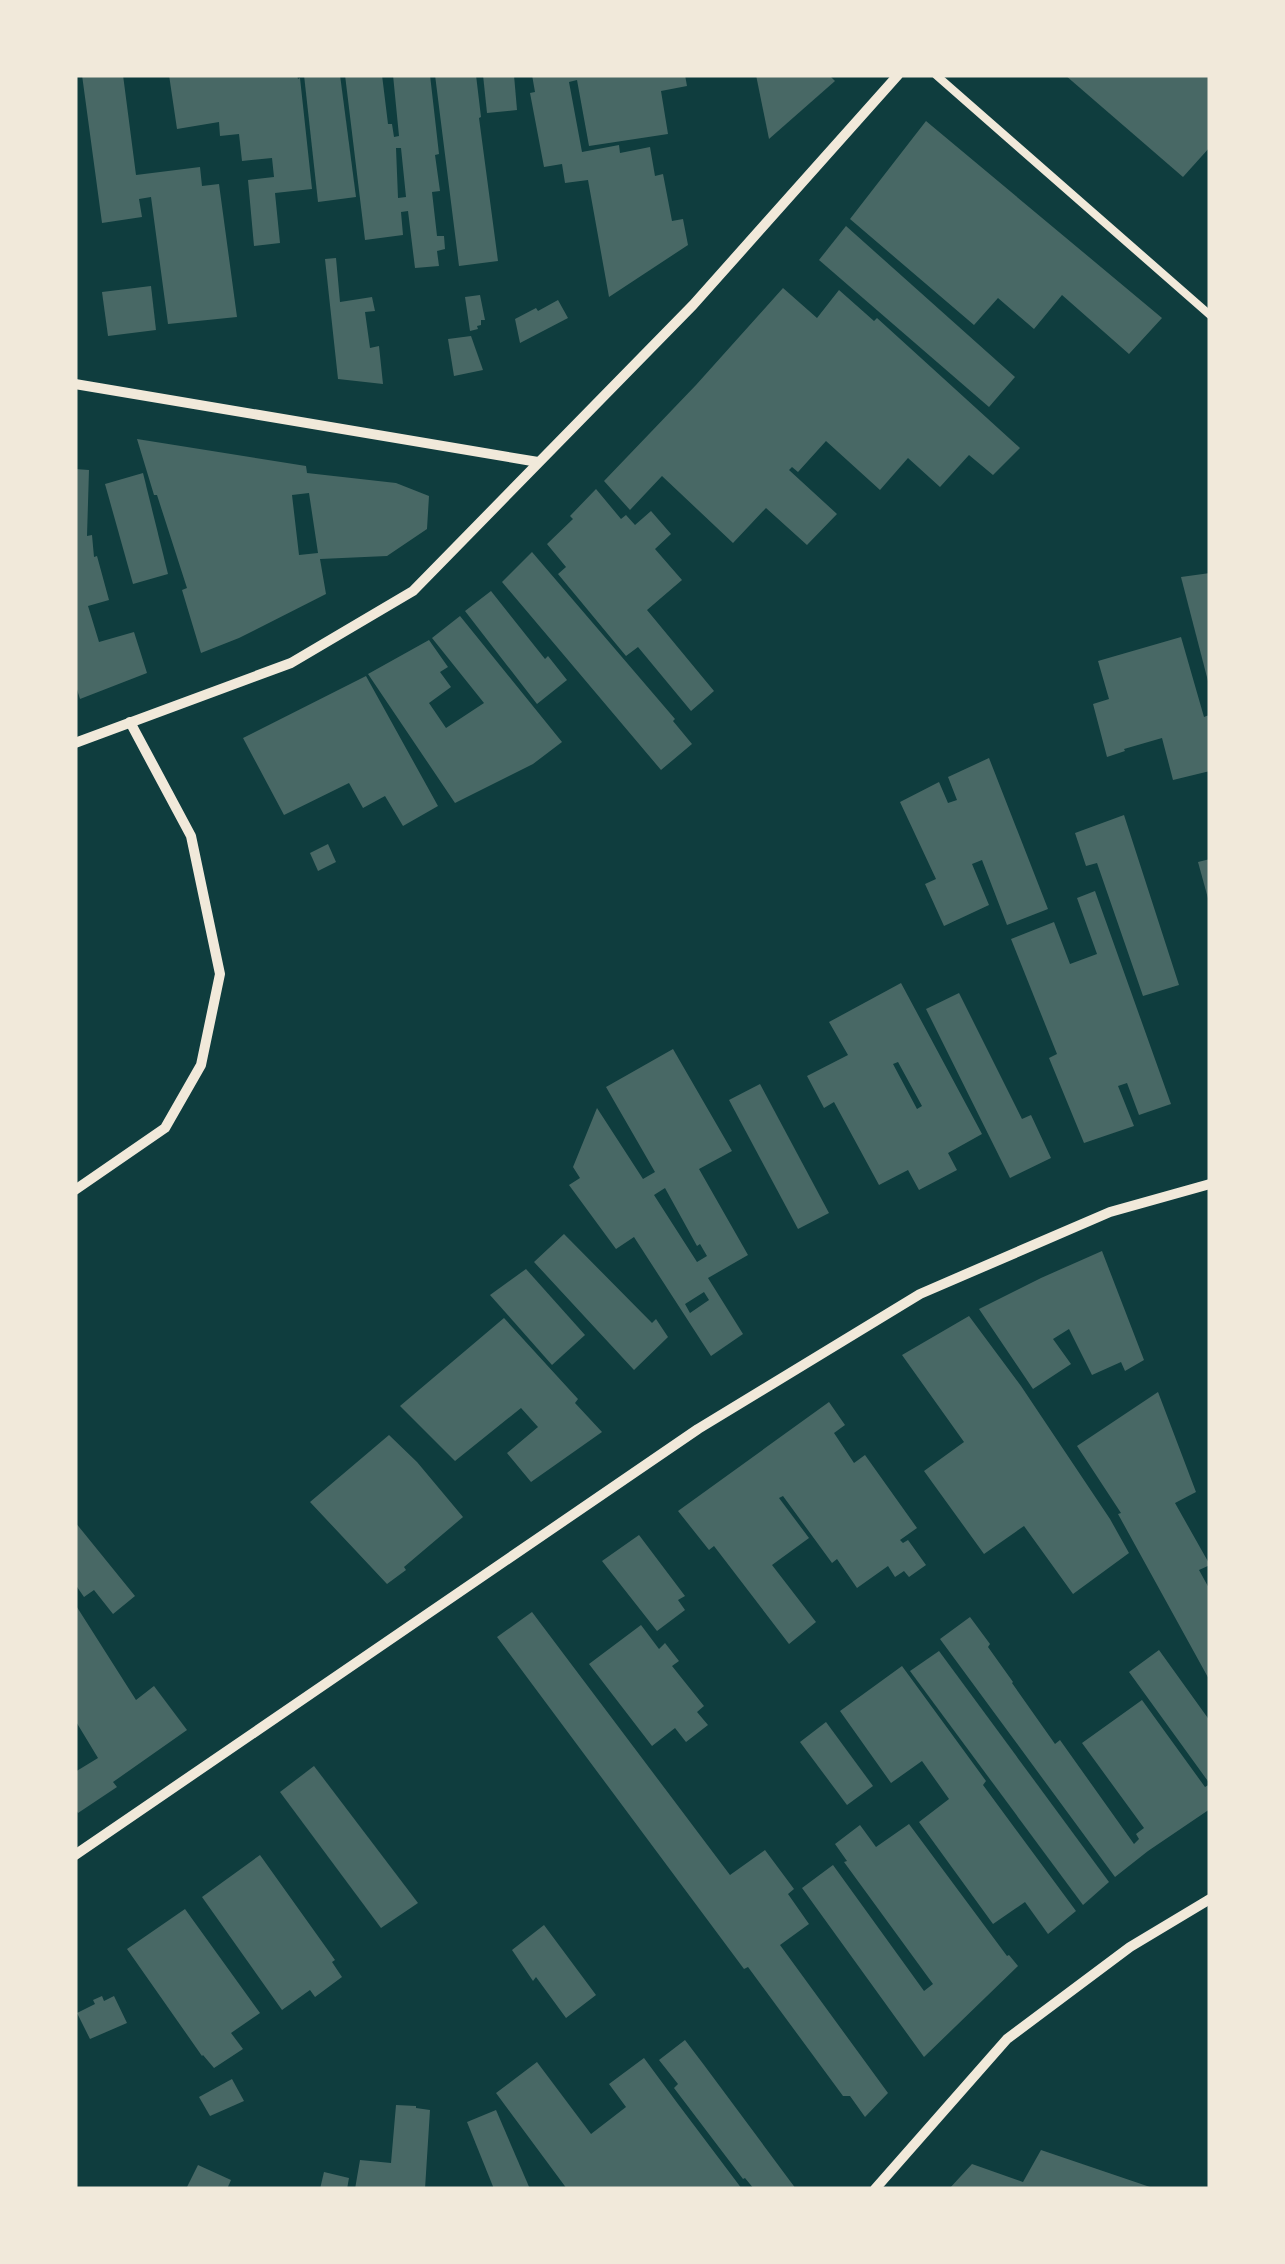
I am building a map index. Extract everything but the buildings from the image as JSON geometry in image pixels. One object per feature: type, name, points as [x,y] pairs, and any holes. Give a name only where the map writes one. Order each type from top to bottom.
[{"type":"street","points":[[75,743],[291,663],[413,591],[693,305],[898,75]]},
{"type":"street","points":[[75,384],[538,462]]},
{"type":"street","points":[[75,1190],[165,1128],[201,1065],[220,974],[191,836],[130,722]]},
{"type":"street","points":[[75,1855],[698,1429],[920,1294],[1110,1212],[1210,1184]]},
{"type":"street","points":[[875,2189],[1007,2039],[1130,1948],[1210,1899]]},
{"type":"lane","points":[[936,75],[1210,315]]}]
